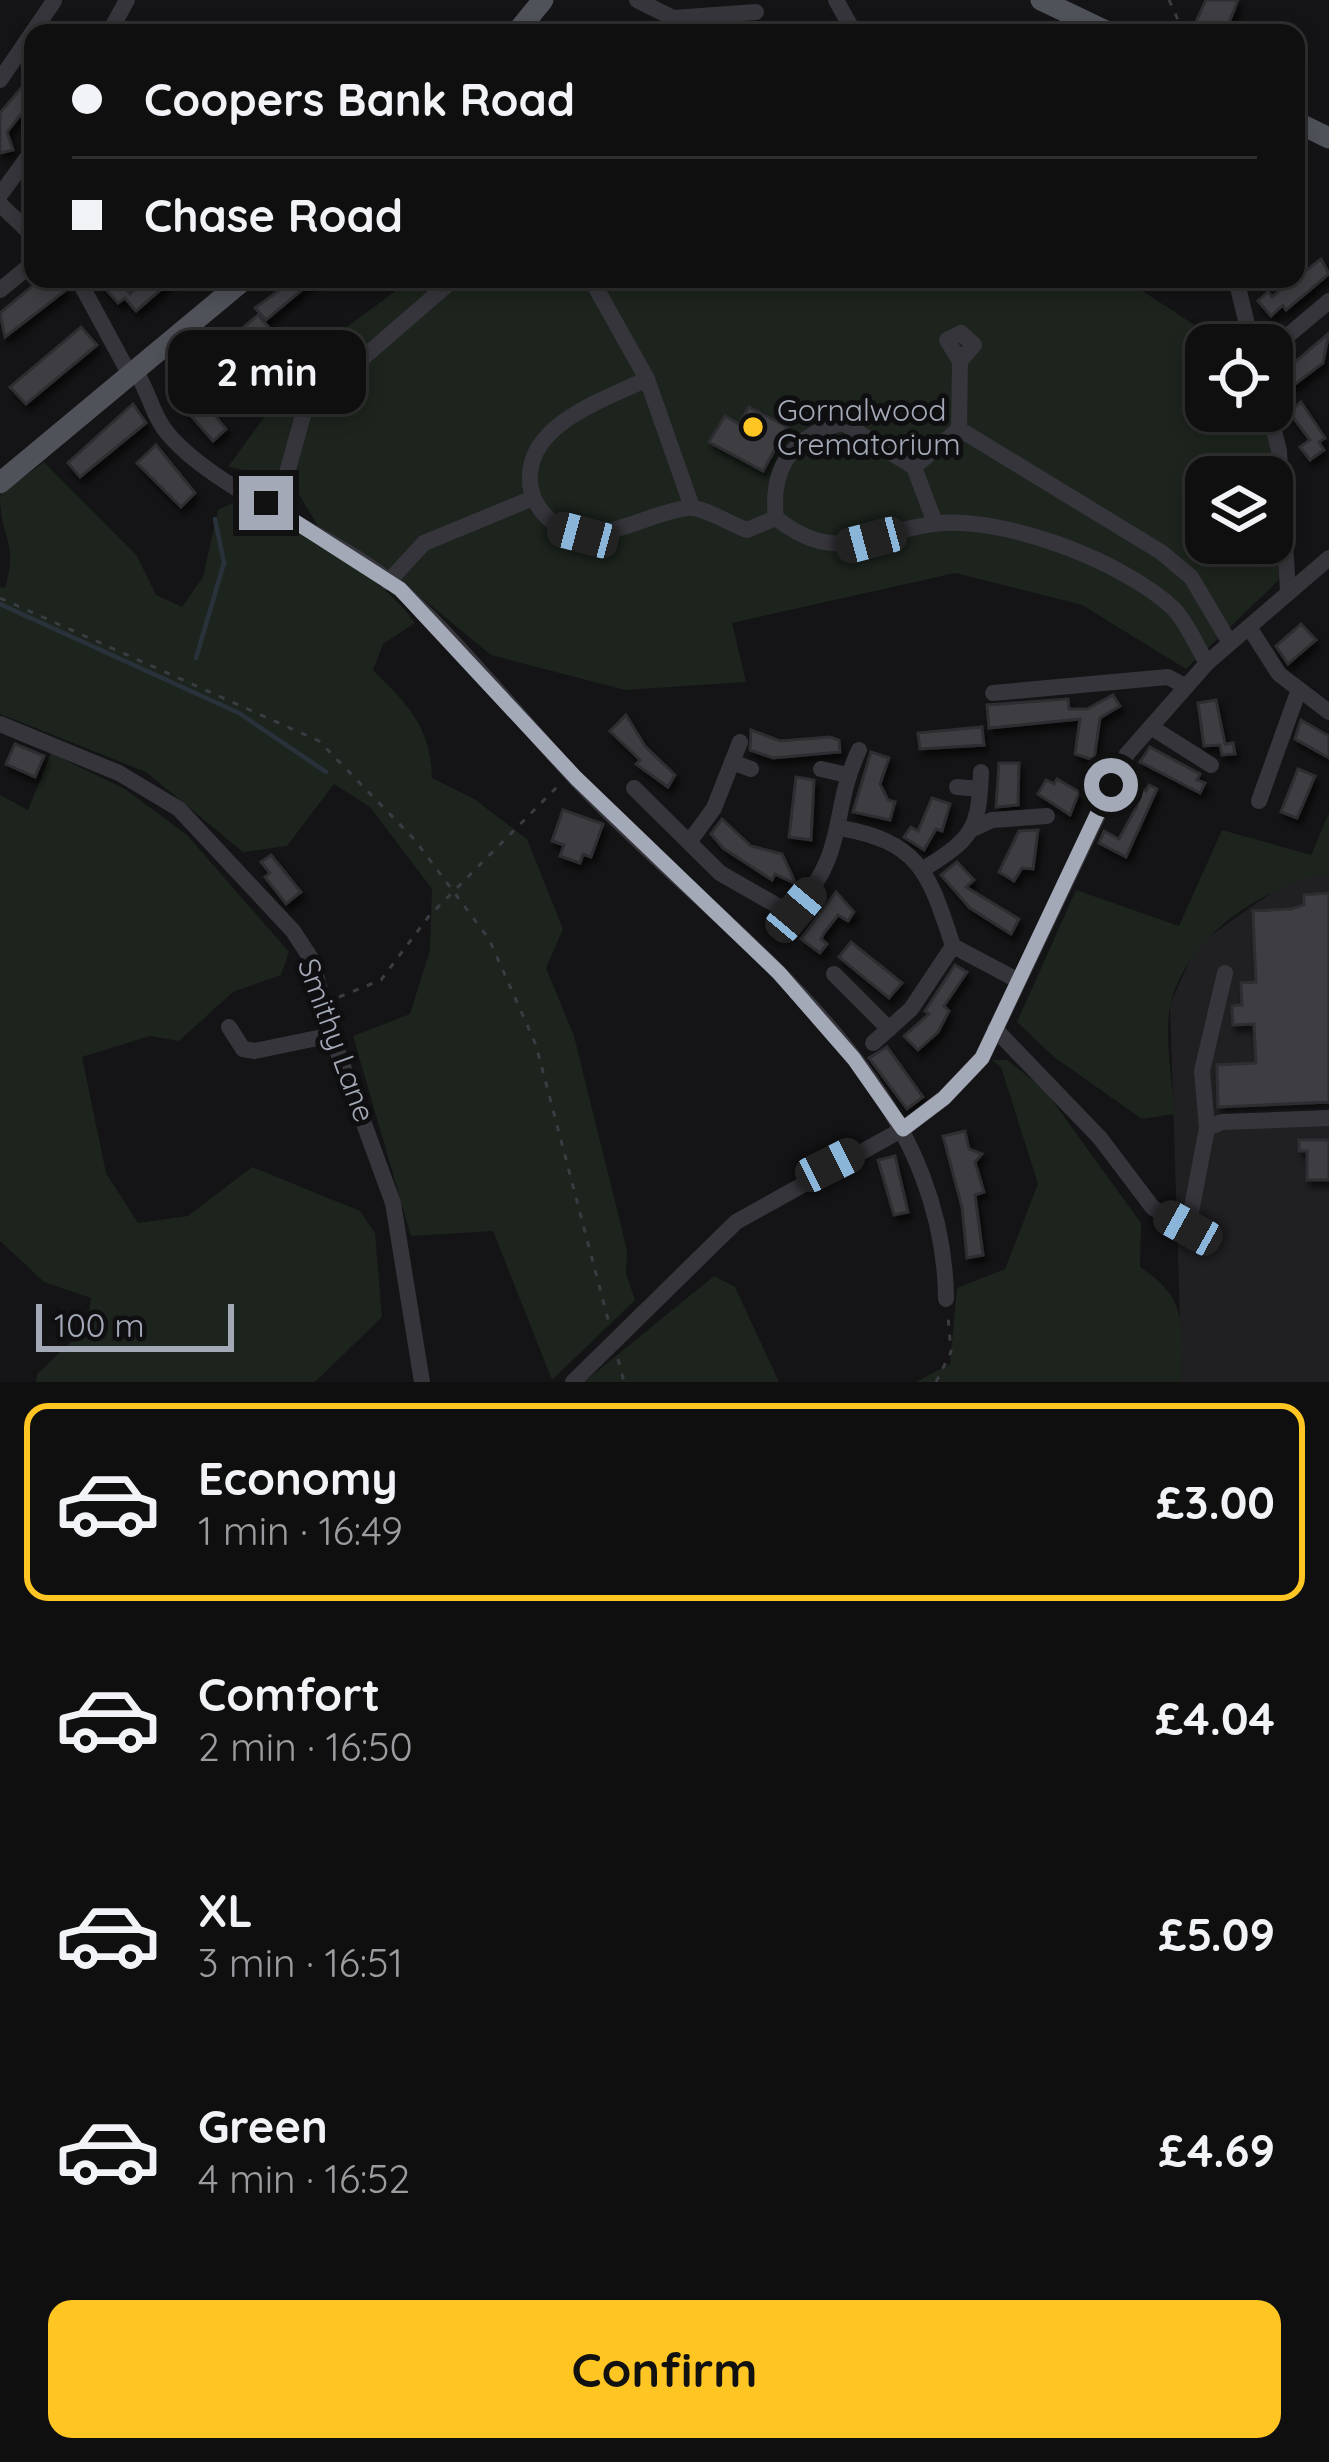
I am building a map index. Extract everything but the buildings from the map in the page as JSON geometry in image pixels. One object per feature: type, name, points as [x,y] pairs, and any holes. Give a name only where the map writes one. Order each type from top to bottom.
[{"type":"main road","points":[[1045,1],[1092,24]]},
{"type":"main road","points":[[0,482],[234,288]]},
{"type":"street","points":[[637,0],[673,18],[746,9]]},
{"type":"street","points":[[0,80],[24,40]]},
{"type":"street","points":[[24,164],[0,199],[24,226]]},
{"type":"street","points":[[0,290],[24,270]]},
{"type":"street","points":[[83,288],[168,435],[388,582],[482,673],[568,769],[779,973],[854,1059],[903,1129],[940,1222],[946,1299]]},
{"type":"street","points":[[266,503],[287,473],[305,408],[444,288]]},
{"type":"street","points":[[596,288],[647,379],[692,507]]},
{"type":"street","points":[[1238,288],[1247,324]]},
{"type":"street","points":[[1293,331],[1329,301]]},
{"type":"street","points":[[914,467],[959,429],[960,361]]},
{"type":"street","points":[[647,379],[546,435],[532,456],[533,498],[559,528],[583,535],[692,507],[747,530],[776,518]]},
{"type":"street","points":[[935,523],[914,467],[843,423],[813,430],[772,486],[776,518],[797,534],[842,548],[935,523],[1012,527],[1122,574],[1174,609],[1207,664]]},
{"type":"street","points":[[959,429],[1162,552],[1191,577],[1230,643]]},
{"type":"street","points":[[1275,432],[1280,451],[1288,591]]},
{"type":"street","points":[[388,582],[424,543],[533,498]]},
{"type":"street","points":[[573,1382],[647,1316],[736,1222],[903,1129],[969,1071],[995,1029],[1127,754],[1207,664],[1329,558]]},
{"type":"street","points":[[1249,627],[1298,692],[1329,712]]},
{"type":"street","points":[[994,693],[1168,677],[1185,686]]},
{"type":"street","points":[[1259,801],[1298,692]]},
{"type":"street","name":"Smithy Lane","points":[[0,724],[119,773],[179,809],[293,932],[312,960],[332,1034],[393,1203],[422,1382]]},
{"type":"street","points":[[1150,727],[1211,765]]},
{"type":"street","points":[[690,842],[714,808],[740,742]]},
{"type":"street","points":[[634,788],[720,873],[788,912],[796,910],[830,864],[847,775],[859,750]]},
{"type":"street","points":[[732,762],[751,769]]},
{"type":"street","points":[[821,769],[847,775]]},
{"type":"street","points":[[925,868],[964,844],[975,828],[981,780],[957,787]]},
{"type":"street","points":[[975,828],[992,820],[1047,817]]},
{"type":"street","points":[[840,828],[897,843],[925,868],[953,946],[1018,980]]},
{"type":"street","points":[[873,1043],[911,1009],[953,946]]},
{"type":"street","points":[[995,1029],[1071,1105],[1153,1208],[1192,1230],[1207,1127],[1202,1071],[1225,973]]},
{"type":"street","points":[[834,974],[890,1029]]},
{"type":"street","points":[[229,1027],[243,1049],[255,1051],[291,1047],[332,1034]]},
{"type":"street","points":[[1207,1127],[1329,1118]]},
{"type":"path","points":[[0,598],[319,741],[414,839],[489,939],[536,1045],[610,1349],[624,1380]]},
{"type":"path","points":[[326,1002],[381,980],[438,906],[562,781],[568,769]]},
{"type":"path","points":[[936,1382],[951,1352],[946,1299]]},
{"type":"path","points":[[610,1349],[624,1380]]},
{"type":"shaded area","points":[[400,288],[1138,288],[1193,324],[1185,324],[1185,432],[1266,432],[1272,456],[1185,456],[1185,564],[1278,564],[1279,580],[1186,669],[1082,605],[955,573],[732,623],[746,682],[625,690],[491,655],[378,562],[318,526],[297,491],[270,475],[228,467],[310,354]]},
{"type":"shaded area","points":[[44,462],[137,556],[156,595],[182,607],[203,577],[218,510],[236,501],[358,568],[415,623],[383,644],[373,670],[415,718],[427,745],[432,778],[474,799],[527,839],[563,929],[546,968],[574,1036],[627,1250],[626,1274],[635,1300],[552,1380],[493,1231],[411,1236],[353,1036],[410,1014],[430,950],[432,889],[370,807],[334,784],[287,846],[243,852],[146,772],[0,714],[0,587],[5,588],[10,549],[0,495]]},
{"type":"shaded area","points":[[51,753],[125,789],[187,835],[289,952],[281,975],[233,992],[179,1041],[150,1036],[82,1057],[106,1173],[138,1223],[188,1216],[252,1167],[360,1211],[375,1233],[382,1317],[315,1382],[36,1382],[37,1374],[87,1327],[91,1298],[44,1282],[0,1241],[0,795],[28,810]]},
{"type":"shaded area","points":[[1329,813],[1329,873],[1279,889],[1232,917],[1194,955],[1180,977],[1168,1028],[1174,1114],[1142,1119],[1054,1057],[1017,1022],[1076,890],[1179,926],[1222,830],[1311,855]]},
{"type":"shaded area","points":[[1329,873],[1329,1382],[1182,1382],[1170,1004],[1197,945],[1288,881]]},
{"type":"shaded area","points":[[992,1060],[1007,1060],[1044,1089],[1141,1223],[1140,1267],[1168,1291],[1179,1316],[1182,1382],[916,1382],[950,1364],[957,1288],[1005,1269],[1038,1184],[1001,1067]]},
{"type":"shaded area","points":[[714,1276],[735,1287],[779,1382],[584,1382]]},
{"type":"waterway","points":[[196,658],[224,563],[215,519]]},
{"type":"waterway","points":[[0,604],[239,713],[326,772]]},
{"type":"place","name":"Gornalwood Crematorium","points":[[753,427]]},
{"type":"route","points":[[266,503],[400,589],[645,848],[779,973],[854,1059],[903,1129],[944,1098],[982,1058],[1111,785]]}]
